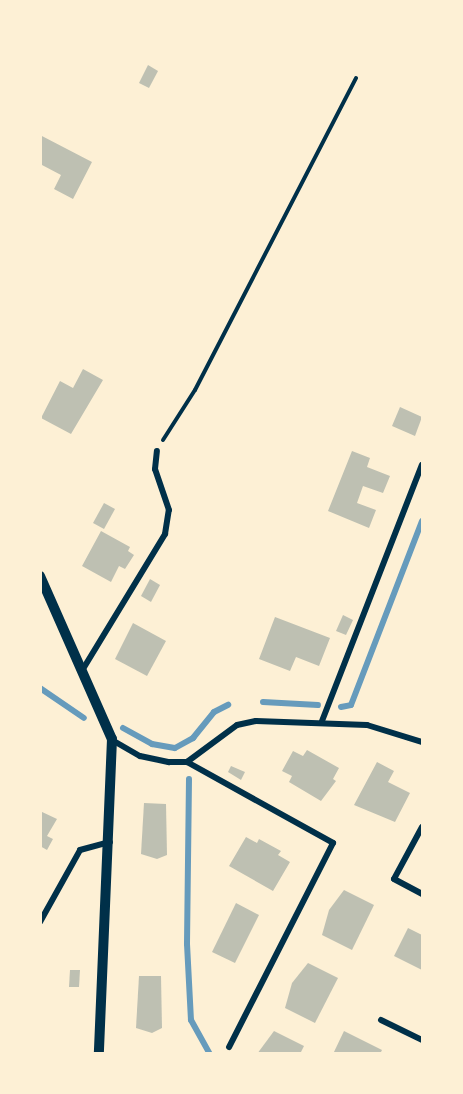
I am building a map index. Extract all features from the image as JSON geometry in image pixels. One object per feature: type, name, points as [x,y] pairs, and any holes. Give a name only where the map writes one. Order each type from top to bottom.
[{"type":"street","points":[[83,669],[165,534],[170,510],[155,469],[157,451]]},
{"type":"street","points":[[322,722],[423,465]]},
{"type":"street","points":[[40,576],[112,739],[110,842],[99,1053]]},
{"type":"street","points":[[188,762],[237,725],[256,721],[367,725],[423,742]]},
{"type":"street","points":[[112,739],[140,756],[188,762],[333,843],[229,1047]]},
{"type":"street","points":[[423,827],[394,879],[423,894]]},
{"type":"street","points":[[40,922],[80,850],[110,842]]},
{"type":"street","points":[[381,1020],[423,1040]]},
{"type":"path","points":[[157,451],[195,390],[356,78]]},
{"type":"building","points":[[148,65],[158,71],[149,88],[139,83]]},
{"type":"building","points":[[40,135],[92,162],[73,199],[54,189],[61,175],[42,165],[40,168]]},
{"type":"building","points":[[83,369],[103,380],[71,434],[41,418],[60,381],[73,388]]},
{"type":"building","points":[[400,407],[422,417],[415,436],[392,426]]},
{"type":"building","points":[[352,451],[370,458],[367,467],[390,476],[383,493],[363,486],[357,503],[376,510],[369,528],[328,511]]},
{"type":"building","points":[[104,503],[115,509],[104,529],[93,523]]},
{"type":"building","points":[[101,531],[130,547],[128,551],[134,555],[125,569],[119,566],[111,582],[82,566]]},
{"type":"building","points":[[150,579],[160,585],[151,602],[141,596]]},
{"type":"building","points":[[343,615],[353,620],[346,635],[336,631]]},
{"type":"building","points":[[275,617],[330,638],[319,666],[296,657],[290,671],[259,659]]},
{"type":"building","points":[[133,623],[166,641],[147,676],[115,659]]},
{"type":"building","points":[[307,750],[339,768],[333,779],[336,781],[321,801],[289,782],[292,776],[282,771],[293,751],[303,756]]},
{"type":"building","points":[[377,762],[394,771],[388,782],[410,793],[395,822],[354,805]]},
{"type":"building","points":[[231,766],[245,772],[241,780],[228,772]]},
{"type":"building","points":[[144,803],[166,804],[167,855],[157,859],[141,854]]},
{"type":"building","points":[[40,811],[57,819],[47,836],[53,839],[47,850],[40,846]]},
{"type":"building","points":[[246,837],[257,843],[259,839],[281,851],[278,855],[290,862],[273,891],[229,866]]},
{"type":"building","points":[[344,890],[374,905],[352,950],[322,935],[329,910]]},
{"type":"building","points":[[236,903],[259,915],[235,963],[212,952]]},
{"type":"building","points":[[408,928],[422,935],[422,970],[394,956]]},
{"type":"building","points":[[308,963],[338,978],[315,1023],[285,1008],[292,983]]},
{"type":"building","points":[[70,970],[80,970],[79,987],[69,987]]},
{"type":"building","points":[[139,976],[161,976],[162,1028],[152,1033],[136,1028]]},
{"type":"building","points":[[274,1031],[304,1046],[300,1054],[257,1054]]},
{"type":"building","points":[[344,1031],[382,1050],[380,1054],[333,1054]]},
{"type":"waterway","points":[[341,707],[351,705],[422,521]]},
{"type":"waterway","points":[[40,688],[84,718]]},
{"type":"waterway","points":[[263,702],[318,705]]},
{"type":"waterway","points":[[123,728],[152,744],[175,748],[193,738],[214,712],[228,705]]},
{"type":"waterway","points":[[189,779],[187,944],[191,1020],[210,1054]]}]
